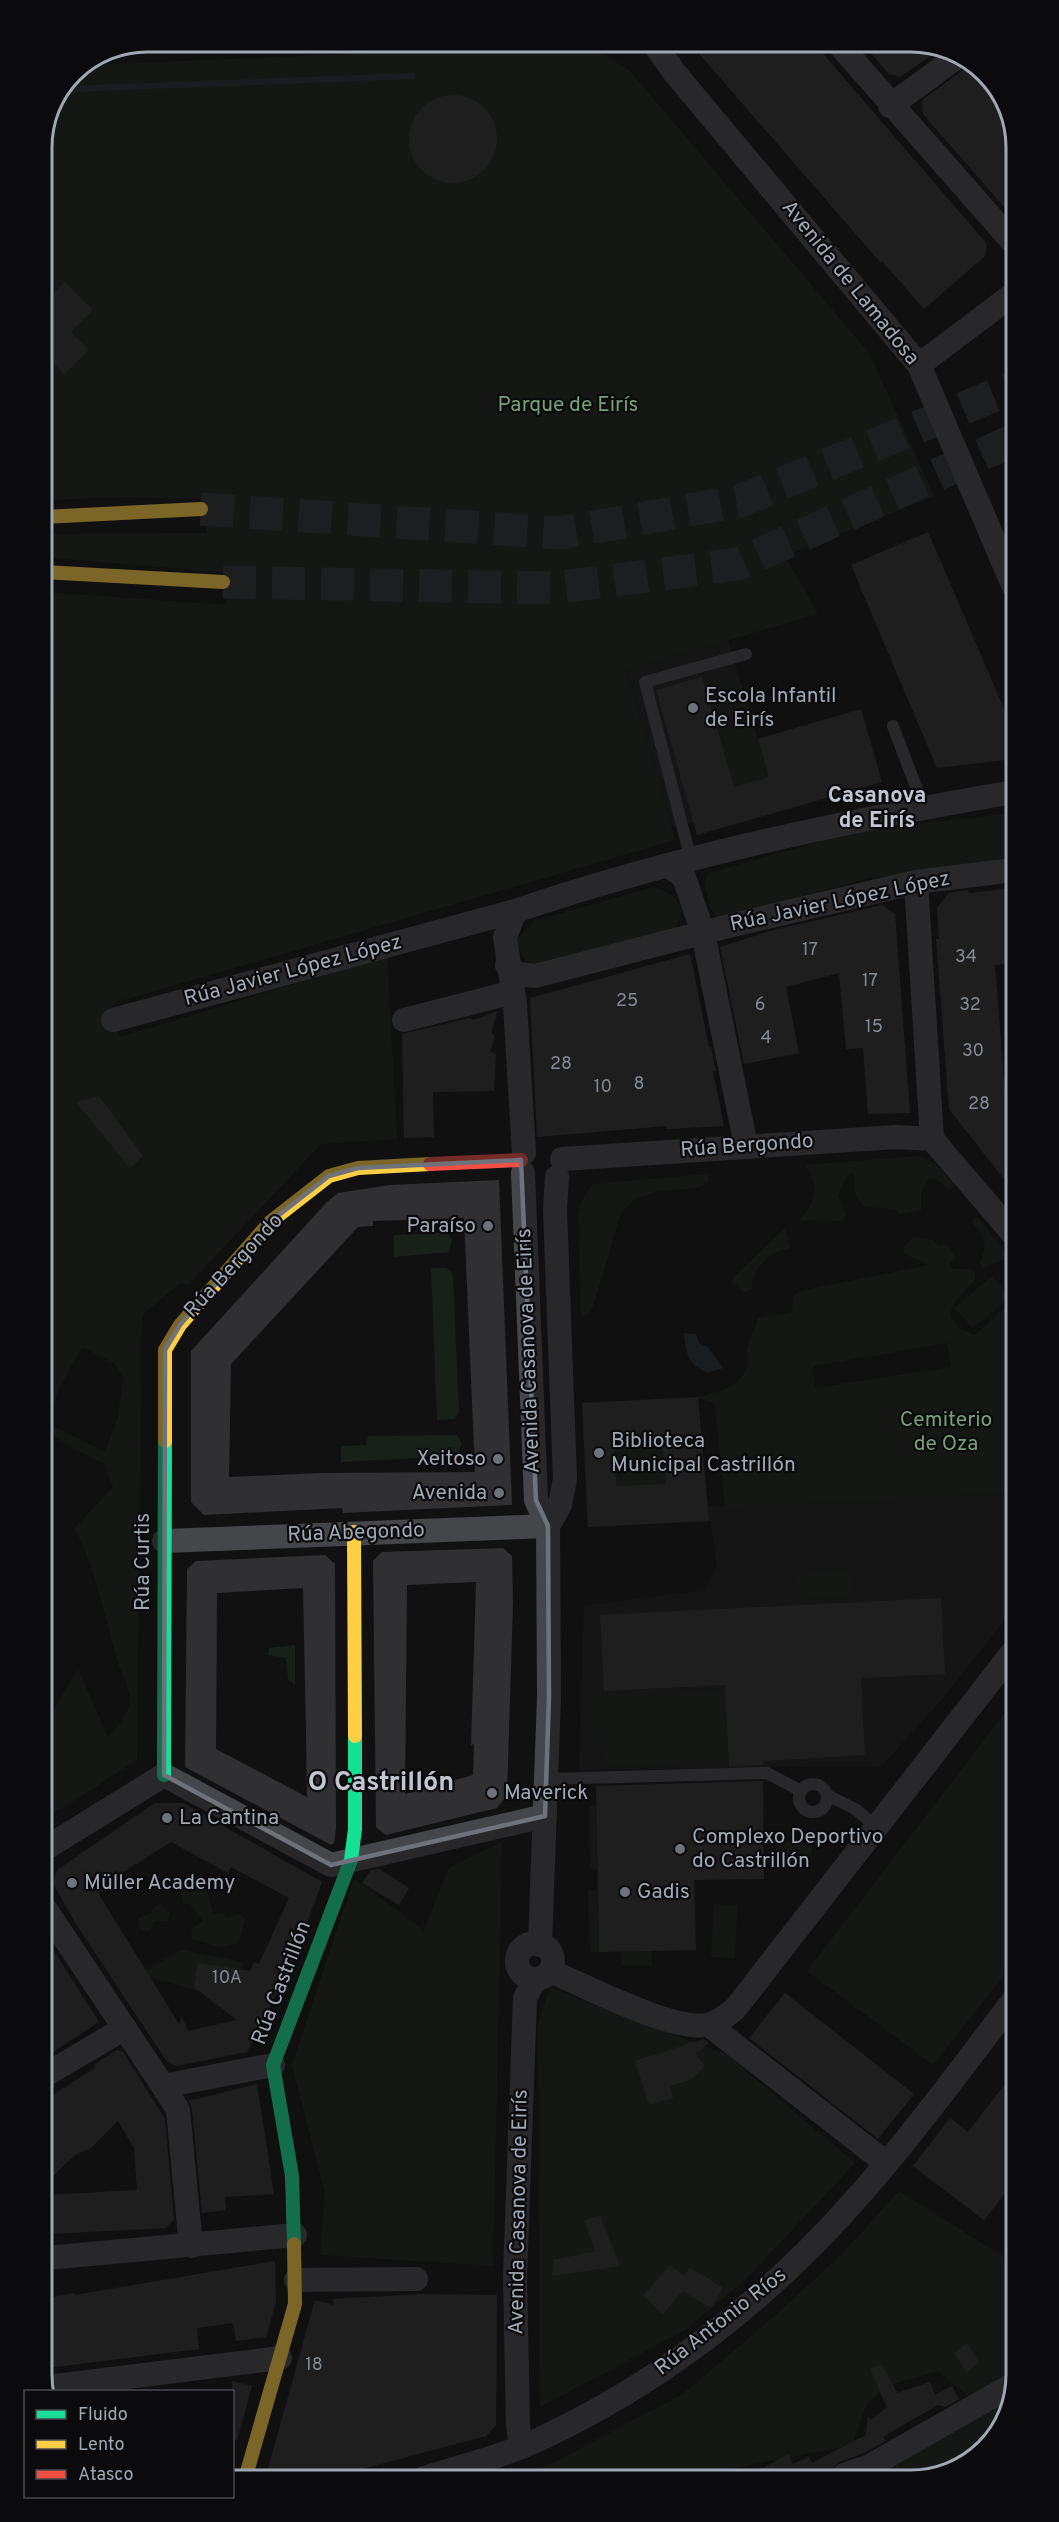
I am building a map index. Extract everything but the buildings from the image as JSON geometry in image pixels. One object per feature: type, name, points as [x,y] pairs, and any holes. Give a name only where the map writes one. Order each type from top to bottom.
[{"type":"street","name":"Avenida de Lamadosa","points":[[660,53],[674,72],[919,365],[1006,569]]},
{"type":"street","name":"Avenida de Lamadosa","points":[[669,53],[674,72]]},
{"type":"street","points":[[846,53],[890,106],[1006,234]]},
{"type":"street","points":[[890,106],[951,61]]},
{"type":"street","points":[[919,365],[1006,300]]},
{"type":"street","points":[[53,517],[201,509]]},
{"type":"street","points":[[53,573],[223,582]]},
{"type":"street","name":"Rúa Javier López López","points":[[113,1020],[473,923],[680,863],[924,808],[1006,793]]},
{"type":"street","name":"Rúa Javier López López","points":[[680,863],[703,933]]},
{"type":"street","name":"Rúa Javier López López","points":[[507,965],[518,974],[534,976],[916,882],[1006,871]]},
{"type":"street","points":[[916,882],[932,1139],[1006,1226]]},
{"type":"street","points":[[507,965],[505,937],[515,911]]},
{"type":"street","points":[[473,923],[505,937]]},
{"type":"street","points":[[703,933],[746,1146]]},
{"type":"street","name":"Avenida Casanova de Eirís","points":[[507,965],[513,992],[523,1162],[536,1500],[548,1526],[549,1697],[540,1945],[551,1954],[542,1975],[525,1998],[515,2276],[518,2426],[521,2447]]},
{"type":"street","points":[[404,1020],[513,992]]},
{"type":"street","name":"Rúa Bergondo","points":[[559,1168],[746,1146],[896,1137],[932,1139]]},
{"type":"street","points":[[542,1143],[555,1148],[559,1168],[539,1184],[527,1179],[523,1162],[528,1148],[542,1143]]},
{"type":"street","name":"Rúa Bergondo","points":[[165,1350],[180,1325],[270,1222],[329,1176],[357,1168],[523,1162]]},
{"type":"street","name":"Avenida Casanova de Eirís","points":[[548,1526],[560,1504],[565,1479],[555,1210],[559,1168]]},
{"type":"street","name":"Rúa Curtis","points":[[164,1775],[165,1350]]},
{"type":"street","name":"Rúa Abegondo","points":[[164,1541],[548,1526]]},
{"type":"street","name":"Rúa Castrillón","points":[[247,2469],[295,2304],[292,2176],[273,2065],[351,1860],[355,1829],[354,1532]]},
{"type":"street","points":[[542,1975],[676,2024],[709,2025],[723,2019],[735,2009],[1006,1661]]},
{"type":"street","points":[[52,1844],[164,1775],[331,1865],[545,1816]]},
{"type":"street","points":[[52,1919],[178,2110],[191,2246]]},
{"type":"street","name":"Rúa Antonio Ríos","points":[[451,2469],[521,2447],[647,2380],[698,2345],[772,2284],[808,2251],[886,2163],[1006,2010]]},
{"type":"street","points":[[709,2025],[886,2163]]},
{"type":"street","points":[[52,2071],[124,2028]]},
{"type":"street","points":[[163,2086],[273,2065]]},
{"type":"street","points":[[52,2258],[295,2235]]},
{"type":"street","points":[[296,2280],[416,2279]]},
{"type":"street","points":[[53,2386],[280,2358]]},
{"type":"street","points":[[859,2470],[870,2466],[1005,2389]]},
{"type":"lane","points":[[680,863],[645,682],[746,654]]},
{"type":"lane","points":[[892,726],[924,808]]},
{"type":"lane","points":[[546,1779],[767,1773],[801,1791]]},
{"type":"lane","points":[[827,1795],[825,1806],[816,1812],[802,1806],[801,1791],[805,1786],[821,1785],[827,1795],[855,1809],[877,1827]]},
{"type":"highlighted area","points":[[521,1160],[536,1500],[548,1526],[549,1697],[545,1816],[331,1865],[164,1775],[165,1350],[180,1325],[270,1222],[329,1176],[358,1168]]},
{"type":"shaded area","name":"Escola Infantil de Eirís","points":[[728,640],[779,811],[697,835],[693,822],[671,827],[626,670]]},
{"type":"shaded area","points":[[684,1333],[696,1334],[699,1343],[708,1347],[723,1368],[708,1373],[696,1366],[687,1353]]},
{"type":"shaded area","points":[[1006,1493],[1006,1618],[942,1699],[882,1766],[579,1770],[584,1606],[704,1590],[717,1567],[708,1507]]},
{"type":"green space","name":"Parque de Eirís","points":[[391,52],[600,53],[629,70],[869,353],[934,496],[785,556],[818,614],[626,670],[675,840],[120,1001],[110,1008],[120,1037],[387,956],[397,1139],[321,1144],[189,1284],[179,1284],[142,1315],[137,1760],[52,1812],[52,1712],[78,1669],[108,1737],[126,1714],[130,1703],[128,1688],[117,1659],[104,1608],[75,1528],[113,1487],[104,1464],[52,1436],[52,1426],[105,1452],[118,1417],[123,1377],[115,1364],[85,1348],[80,1350],[58,1391],[52,1409],[53,593],[226,605],[228,573],[53,558],[53,534],[206,533],[207,499],[126,497],[53,500],[53,142],[62,106],[85,76],[102,64]]},
{"type":"green space","points":[[739,677],[769,777],[734,787],[704,685]]},
{"type":"green space","points":[[1006,814],[1006,863],[869,878],[719,919],[711,910],[704,882],[709,873],[836,837],[887,827]]},
{"type":"green space","points":[[654,887],[670,894],[679,903],[680,915],[673,931],[542,968],[524,958],[518,938],[535,921]]},
{"type":"green space","points":[[918,1156],[936,1164],[955,1187],[949,1189],[934,1178],[927,1180],[921,1194],[921,1210],[900,1214],[896,1209],[865,1207],[856,1196],[853,1173],[846,1177],[838,1196],[846,1213],[843,1221],[800,1220],[809,1207],[814,1193],[813,1179],[805,1165]]},
{"type":"green space","points":[[708,1174],[708,1182],[696,1188],[654,1192],[635,1199],[621,1213],[593,1306],[587,1315],[581,1316],[578,1215],[581,1202],[593,1184]]},
{"type":"green space","points":[[978,1217],[1006,1253],[1006,1258],[983,1268],[980,1263],[984,1242],[981,1233],[973,1224],[974,1218]]},
{"type":"green space","points":[[785,1228],[790,1248],[775,1253],[758,1267],[752,1289],[745,1293],[731,1282],[734,1277]]},
{"type":"green space","points":[[448,1234],[452,1239],[449,1252],[394,1257],[394,1235]]},
{"type":"green space","name":"Cemiterio de Oza","points":[[914,1237],[933,1240],[939,1246],[947,1244],[956,1257],[949,1264],[953,1269],[969,1269],[975,1272],[975,1280],[955,1302],[952,1309],[951,1316],[961,1329],[974,1335],[1006,1307],[1006,1493],[725,1507],[715,1404],[698,1397],[726,1389],[743,1376],[746,1369],[747,1348],[758,1318],[792,1312],[793,1297],[800,1291],[929,1265],[904,1254],[904,1246]],"holes":[[[947,1343],[951,1367],[815,1388],[813,1366]]]},
{"type":"green space","points":[[431,1268],[446,1268],[451,1271],[453,1277],[459,1413],[454,1419],[437,1420]]},
{"type":"green space","points":[[992,1276],[1006,1292],[1006,1300],[973,1328],[955,1308]]},
{"type":"green space","points":[[457,1435],[462,1444],[458,1454],[454,1456],[341,1462],[341,1446],[366,1445],[368,1436]]},
{"type":"green space","points":[[662,1438],[666,1484],[616,1486],[614,1441]]},
{"type":"green space","points":[[851,1570],[853,1595],[799,1600],[797,1575]]},
{"type":"green space","points":[[295,1645],[295,1685],[288,1679],[286,1658],[268,1655],[269,1648]]},
{"type":"green space","points":[[725,1692],[729,1760],[602,1766],[599,1697]]},
{"type":"green space","points":[[1006,1712],[1006,1973],[933,2065],[807,1971]]},
{"type":"green space","points":[[589,1806],[596,1806],[597,1869],[590,1869]]},
{"type":"green space","points":[[502,1842],[493,2266],[320,2255],[325,2193],[292,2065],[354,1879],[424,1930],[449,1868]]},
{"type":"green space","points":[[776,1842],[812,1843],[811,1856],[776,1855]]},
{"type":"green space","points":[[195,1887],[207,1891],[213,1914],[222,1913],[229,1918],[239,1914],[245,1919],[239,1943],[220,1947],[193,1939],[191,1929],[203,1921],[190,1904],[183,1903],[180,1888]]},
{"type":"green space","points":[[597,1890],[599,1952],[590,1952],[588,1891]]},
{"type":"green space","points":[[714,1904],[737,1905],[735,1958],[711,1957]]},
{"type":"green space","points":[[160,1905],[170,1913],[167,1921],[155,1921],[150,1930],[144,1932],[140,1929],[138,1918],[151,1913],[154,1907]]},
{"type":"green space","points":[[182,1950],[243,1962],[231,2008],[216,2006],[199,1991],[149,1977],[145,1970]]},
{"type":"green space","points":[[621,1951],[651,1951],[652,1966],[622,1966]]},
{"type":"green space","points":[[550,1988],[726,2054],[855,2163],[746,2279],[685,2330],[540,2407],[538,2024]]},
{"type":"green space","points":[[899,2191],[1006,2258],[1006,2380],[969,2397],[938,2371],[886,2386],[866,2405],[852,2445],[724,2470],[540,2470],[683,2394],[779,2312],[842,2254]]},
{"type":"green space","points":[[1003,2398],[997,2416],[979,2442],[953,2460],[930,2468],[884,2470]]},
{"type":"waterway","points":[[73,89],[412,76]]},
{"type":"tunnel","points":[[201,509],[561,533],[740,501],[1006,390]]},
{"type":"tunnel","points":[[223,582],[554,588],[738,564],[1006,444]]},
{"type":"traffic: fast","points":[[164,1775],[165,1441]]},
{"type":"traffic: fast","points":[[294,2244],[292,2176],[273,2065],[351,1860],[355,1829],[355,1736]]},
{"type":"traffic: slow","points":[[53,517],[201,509]]},
{"type":"traffic: slow","points":[[53,573],[223,582]]},
{"type":"traffic: slow","points":[[165,1441],[165,1350],[180,1325],[270,1222],[329,1176],[358,1168],[430,1164]]},
{"type":"traffic: slow","points":[[354,1532],[355,1736]]},
{"type":"traffic: slow","points":[[248,2469],[295,2304],[294,2244]]},
{"type":"traffic: jam","points":[[430,1164],[521,1160]]},
{"type":"place","name":"Escola Infantil de Eirís","points":[[693,708]]},
{"type":"place","name":"Paraíso","points":[[488,1226]]},
{"type":"place","name":"Biblioteca Municipal Castrillón","points":[[599,1453]]},
{"type":"place","name":"Xeitoso","points":[[498,1459]]},
{"type":"place","name":"Avenida","points":[[499,1493]]},
{"type":"place","name":"Maverick","points":[[492,1793]]},
{"type":"place","name":"La Cantina","points":[[167,1818]]},
{"type":"place","name":"Complexo Deportivo do Castrillón","points":[[680,1849]]},
{"type":"place","name":"Müller Academy","points":[[72,1883]]},
{"type":"place","name":"Gadis","points":[[625,1892]]},
{"type":"district","name":"Casanova de Eirís","points":[[877,808]]},
{"type":"district","name":"O Castrillón","points":[[381,1783]]}]
